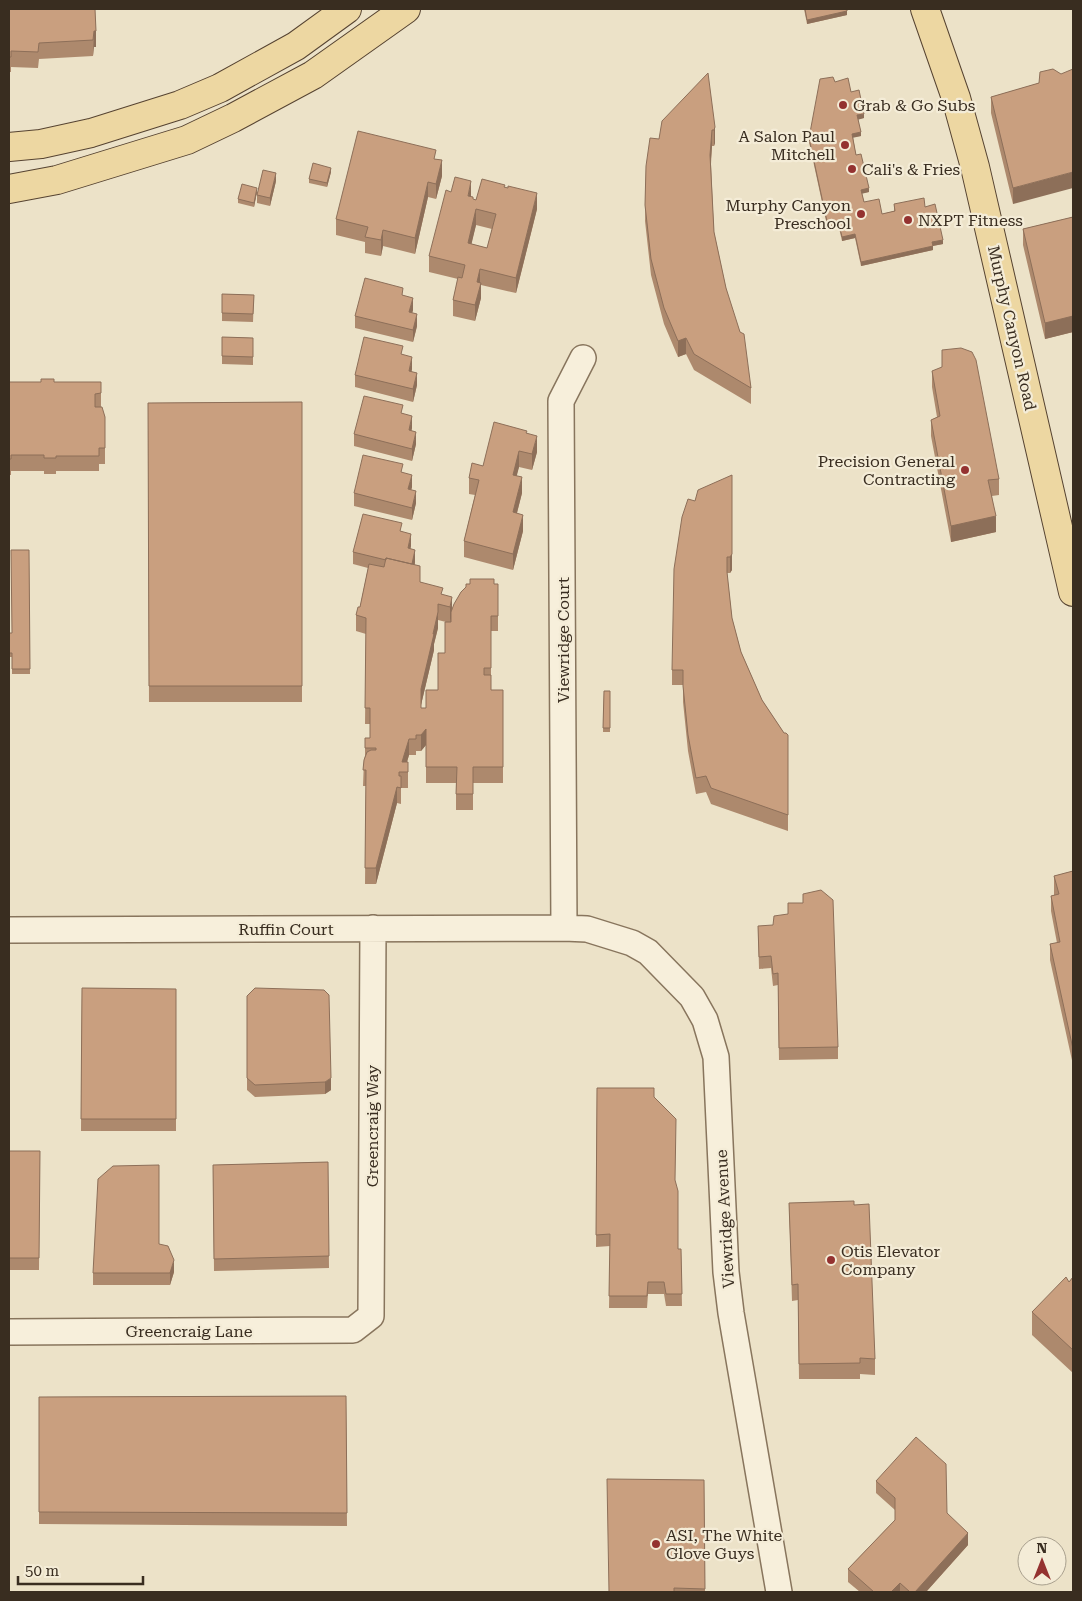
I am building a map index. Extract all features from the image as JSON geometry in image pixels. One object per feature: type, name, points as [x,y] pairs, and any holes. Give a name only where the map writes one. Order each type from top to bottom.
[{"type":"main road","points":[[9,147],[41,144],[91,133],[180,105],[220,88],[296,46],[347,9]]},
{"type":"main road","points":[[9,189],[57,180],[187,140],[234,118],[313,75],[406,9]]},
{"type":"main road","name":"Murphy Canyon Road","points":[[925,9],[956,98],[975,167],[1073,592]]},
{"type":"street","name":"Viewridge Court","points":[[564,928],[561,401],[583,358]]},
{"type":"street","name":"Greencraig Way","points":[[366,1322],[371,1316],[373,928]]},
{"type":"street","name":"Ruffin Court","points":[[9,930],[564,928]]},
{"type":"street","name":"Viewridge Avenue","points":[[564,928],[587,929],[632,943],[648,952],[692,997],[705,1020],[716,1057],[726,1272],[734,1332],[779,1592]]},
{"type":"street","name":"Greencraig Lane","points":[[9,1332],[353,1330],[366,1322]]},
{"type":"building","points":[[9,9],[95,9],[96,31],[94,31],[93,40],[39,43],[38,52],[11,51],[11,57],[9,57]]},
{"type":"building","points":[[805,9],[847,9],[847,11],[807,20]]},
{"type":"building","points":[[1053,69],[1061,74],[1073,69],[1073,172],[1013,188],[991,97],[1039,83],[1040,72]]},
{"type":"building","points":[[708,73],[715,127],[712,130],[710,155],[714,232],[726,288],[740,332],[744,334],[751,388],[694,354],[686,338],[678,341],[664,308],[651,259],[645,205],[646,166],[650,138],[659,139],[662,121]]},
{"type":"building","points":[[833,77],[835,82],[848,78],[851,92],[859,90],[864,114],[857,115],[861,132],[852,134],[856,155],[861,154],[869,188],[861,190],[864,202],[879,199],[882,214],[895,211],[894,204],[924,198],[925,207],[935,204],[943,240],[932,242],[933,246],[861,262],[855,234],[842,237],[839,224],[828,226],[809,138],[820,79]]},
{"type":"building","points":[[358,131],[436,150],[434,159],[442,160],[436,184],[428,182],[415,238],[383,230],[381,240],[365,237],[368,227],[336,219]]},
{"type":"building","points":[[313,163],[331,168],[327,183],[309,179]]},
{"type":"building","points":[[263,170],[276,173],[270,198],[257,195]]},
{"type":"building","points":[[455,177],[471,181],[468,196],[476,200],[482,179],[505,185],[504,187],[508,188],[508,186],[537,193],[516,278],[480,269],[477,282],[481,283],[475,305],[453,300],[458,277],[462,278],[465,265],[429,256],[446,190],[451,192]],"holes":[[[476,209],[496,214],[487,248],[468,243]]]},
{"type":"building","points":[[242,184],[257,188],[254,203],[238,199]]},
{"type":"building","points":[[1073,217],[1073,316],[1045,323],[1023,229]]},
{"type":"building","points":[[365,278],[403,288],[402,295],[413,298],[409,312],[417,314],[413,330],[355,316]]},
{"type":"building","points":[[222,294],[254,295],[253,314],[222,313]]},
{"type":"building","points":[[222,337],[253,338],[253,357],[222,356]]},
{"type":"building","points":[[364,337],[403,346],[401,354],[412,357],[409,371],[417,373],[413,389],[355,375]]},
{"type":"building","name":"Precision General Contracting","points":[[961,348],[972,352],[976,360],[999,479],[988,480],[996,516],[951,526],[931,420],[940,416],[932,371],[942,367],[942,350]]},
{"type":"building","points":[[41,379],[54,379],[54,382],[101,382],[101,393],[95,394],[95,407],[102,407],[105,417],[105,448],[99,448],[99,456],[56,456],[56,458],[44,458],[44,455],[11,455],[11,459],[9,459],[9,382],[41,382]]},
{"type":"building","points":[[364,396],[403,405],[401,413],[412,416],[409,430],[416,432],[412,449],[354,434]]},
{"type":"building","points":[[302,402],[302,686],[149,686],[148,403]]},
{"type":"building","points":[[494,422],[527,431],[526,433],[537,436],[532,454],[519,451],[513,475],[522,477],[513,512],[523,515],[513,554],[464,541],[479,480],[469,478],[472,463],[483,466]]},
{"type":"building","points":[[363,455],[403,464],[401,472],[412,475],[408,489],[416,491],[412,508],[354,493]]},
{"type":"building","points":[[732,475],[732,554],[730,557],[727,557],[727,572],[732,618],[741,652],[762,700],[784,733],[788,735],[788,815],[711,788],[706,776],[696,778],[688,735],[683,670],[672,670],[674,569],[682,517],[688,499],[695,501],[698,490]]},
{"type":"building","points":[[363,514],[402,523],[400,531],[411,534],[408,548],[415,550],[412,564],[353,552]]},
{"type":"building","points":[[11,550],[29,550],[30,669],[12,669],[12,653],[9,653],[9,633],[12,633]]},
{"type":"building","points":[[386,558],[420,566],[420,582],[443,588],[441,594],[452,597],[450,607],[438,604],[434,634],[421,689],[421,708],[426,708],[426,690],[438,690],[438,653],[445,653],[445,622],[451,622],[451,612],[461,592],[466,587],[466,584],[470,584],[470,579],[494,579],[494,584],[498,584],[498,616],[491,616],[491,668],[484,668],[484,675],[491,675],[491,690],[503,690],[503,767],[473,767],[473,794],[456,794],[457,767],[426,767],[426,729],[421,735],[416,735],[416,739],[409,739],[402,762],[408,762],[408,772],[399,772],[401,788],[397,787],[376,868],[365,868],[366,770],[363,770],[367,752],[376,750],[376,748],[365,748],[365,738],[370,738],[370,708],[365,708],[366,618],[356,615],[358,607],[360,607],[369,564],[384,567]]},
{"type":"building","points":[[604,691],[610,691],[610,728],[603,728]]},
{"type":"building","points":[[1073,871],[1073,1049],[1050,944],[1060,942],[1051,896],[1059,894],[1054,876]]},
{"type":"building","points":[[821,890],[833,900],[838,1047],[779,1048],[778,973],[773,974],[771,956],[759,957],[758,926],[773,925],[774,916],[788,914],[788,903],[803,903],[803,894]]},
{"type":"building","points":[[82,988],[176,989],[176,1119],[81,1119]]},
{"type":"building","points":[[255,988],[324,990],[329,995],[331,1078],[325,1082],[255,1085],[247,1078],[247,996]]},
{"type":"building","points":[[597,1088],[654,1088],[654,1097],[676,1119],[675,1180],[678,1191],[678,1249],[681,1249],[682,1294],[666,1294],[664,1282],[648,1282],[647,1296],[609,1296],[610,1234],[596,1235]]},
{"type":"building","points":[[9,1151],[40,1151],[39,1258],[9,1258]]},
{"type":"building","points":[[328,1162],[329,1256],[214,1259],[213,1165]]},
{"type":"building","points":[[159,1165],[159,1244],[168,1246],[174,1260],[170,1273],[93,1273],[98,1179],[113,1166]]},
{"type":"building","name":"Otis Elevator Company","points":[[854,1201],[854,1205],[869,1204],[875,1359],[860,1358],[860,1363],[799,1364],[798,1284],[792,1285],[789,1203]]},
{"type":"building","points":[[1066,1277],[1069,1282],[1073,1277],[1073,1350],[1032,1312]]},
{"type":"building","points":[[346,1396],[347,1513],[39,1512],[39,1397]]},
{"type":"building","points":[[916,1437],[946,1464],[947,1513],[968,1533],[915,1592],[910,1592],[900,1583],[891,1592],[874,1592],[848,1569],[895,1520],[895,1498],[876,1481]]},
{"type":"building","name":"ASI, The White Glove Guys","points":[[607,1479],[704,1480],[705,1589],[674,1588],[674,1592],[609,1592]]},
{"type":"place","name":"Grab & Go Subs","points":[[843,105]]},
{"type":"place","name":"A Salon Paul Mitchell","points":[[845,145]]},
{"type":"place","name":"Cali's & Fries","points":[[852,169]]},
{"type":"place","name":"Murphy Canyon Preschool","points":[[861,214]]},
{"type":"place","name":"NXPT Fitness","points":[[908,220]]},
{"type":"place","name":"Precision General Contracting","points":[[965,470]]},
{"type":"place","name":"Otis Elevator Company","points":[[831,1260]]},
{"type":"place","name":"ASI, The White Glove Guys","points":[[656,1544]]}]
